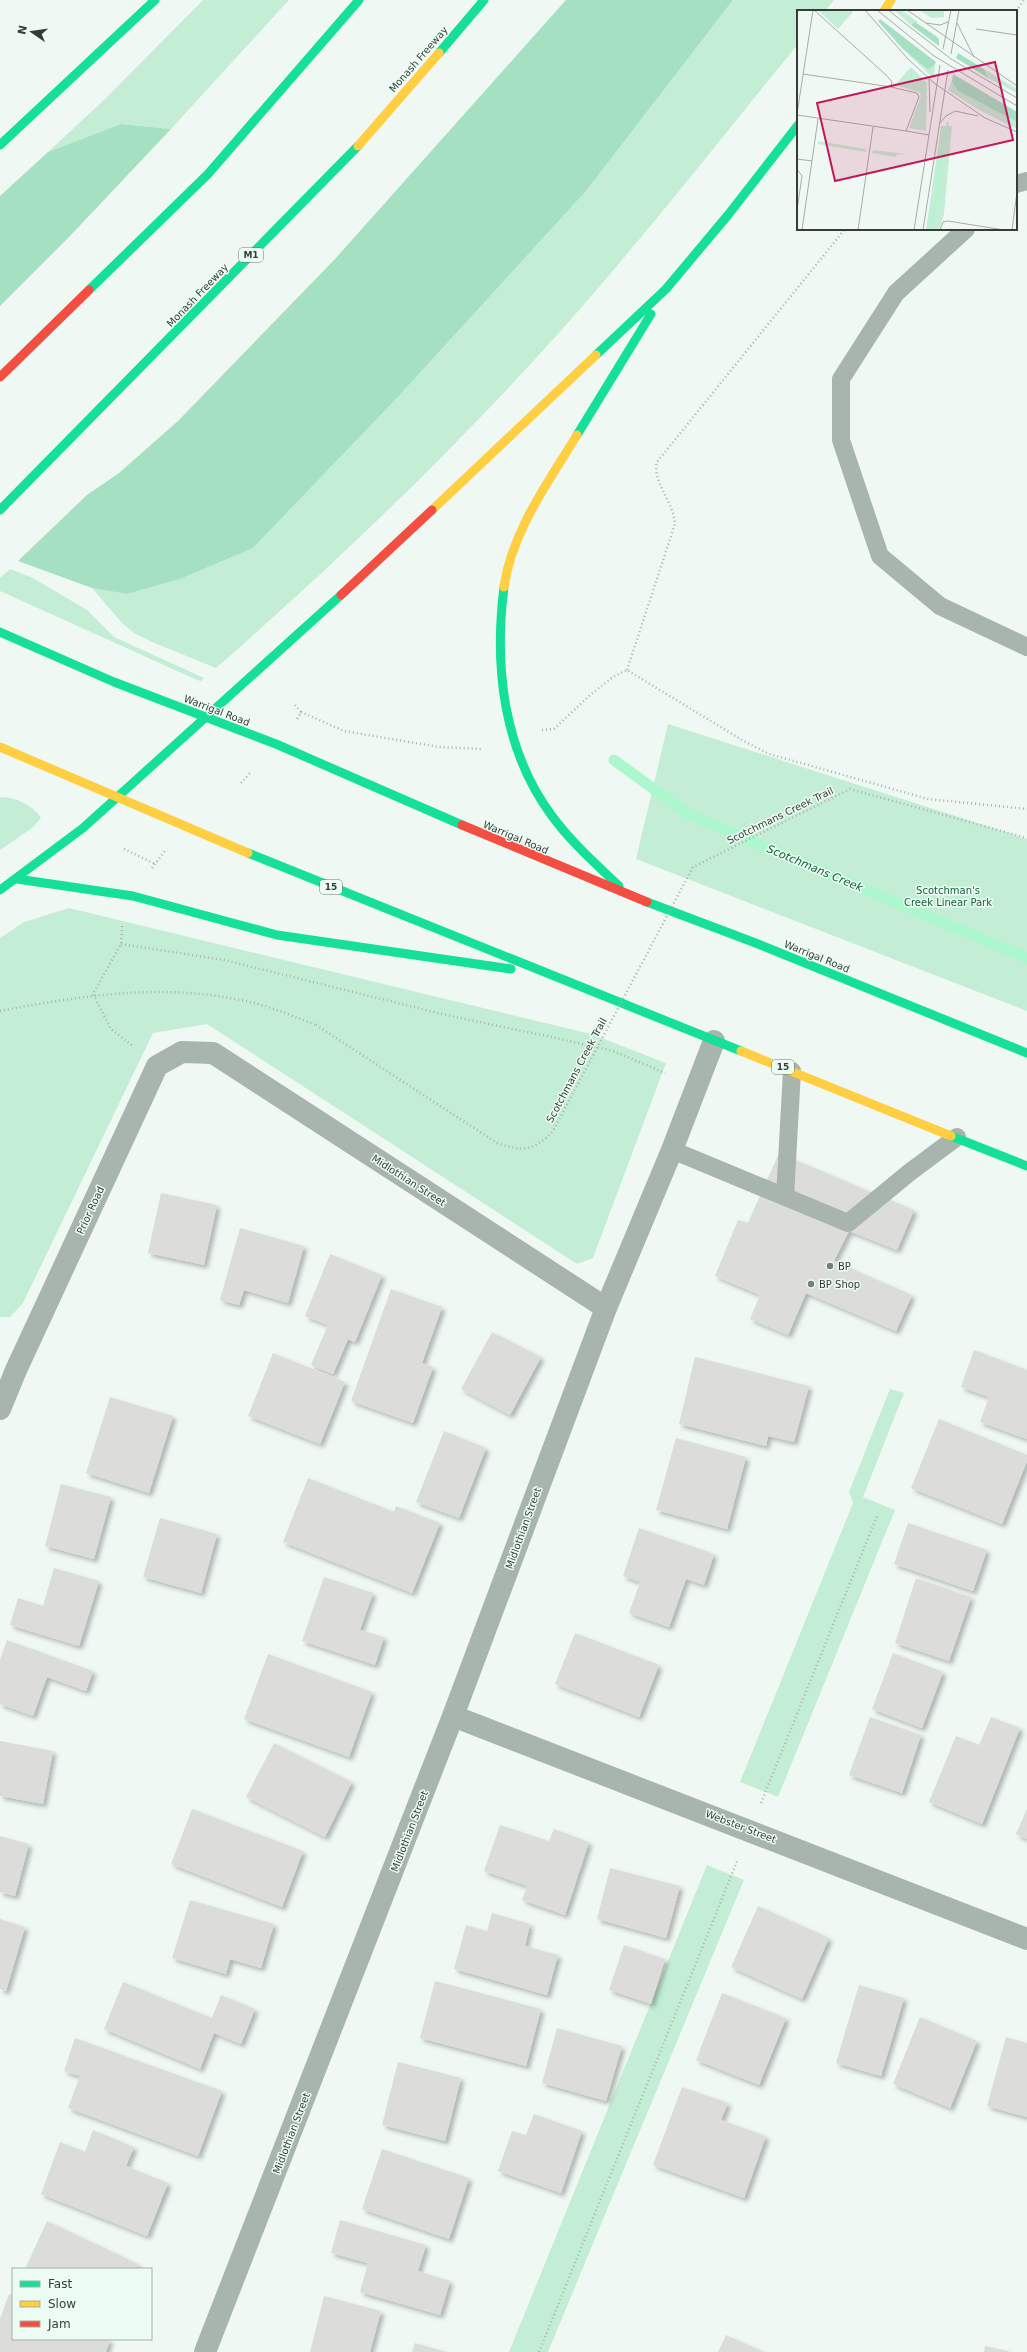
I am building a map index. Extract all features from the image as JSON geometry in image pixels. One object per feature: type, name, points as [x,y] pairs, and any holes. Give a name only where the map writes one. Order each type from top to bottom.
[{"type":"highway","points":[[0,145],[155,0]]},
{"type":"highway","points":[[0,377],[208,174],[359,0]]},
{"type":"highway","name":"Monash Freeway","points":[[0,510],[362,142],[484,0]]},
{"type":"highway","points":[[885,10],[891,0]]},
{"type":"highway","points":[[0,890],[83,828],[207,718],[385,555],[666,289],[728,214],[797,126]]},
{"type":"highway","points":[[628,895],[571,840],[543,804],[525,770],[513,740],[502,688],[499,637],[504,586],[512,552],[533,508],[666,289]]},
{"type":"highway","name":"Warrigal Road","points":[[0,632],[114,682],[276,744],[486,836],[628,895],[753,942],[1027,1053]]},
{"type":"highway","name":"15","points":[[0,747],[208,837],[545,974],[792,1071],[1027,1166]]},
{"type":"highway","points":[[17,878],[133,896],[277,935],[545,974]]},
{"type":"street","name":"Midlothian Street","points":[[206,2352],[453,1716],[606,1308],[672,1150],[714,1041]]},
{"type":"street","name":"Midlothian Street","points":[[157,1066],[182,1052],[213,1053],[606,1308]]},
{"type":"street","name":"Prior Road","points":[[0,1409],[8,1367],[157,1066]]},
{"type":"street","name":"Webster Street","points":[[453,1716],[1027,1938]]},
{"type":"lane","points":[[1017,184],[1027,181]]},
{"type":"lane","points":[[965,230],[896,293],[841,379],[841,440],[880,556],[940,606],[1027,646]]},
{"type":"lane","points":[[785,1197],[792,1071]]},
{"type":"lane","points":[[672,1150],[848,1223],[910,1172],[957,1137]]},
{"type":"path","points":[[1017,10],[1024,0]]},
{"type":"path","points":[[536,731],[554,729],[590,694],[613,677],[627,670],[675,524],[674,510],[655,472],[657,462],[844,230]]},
{"type":"path","points":[[627,670],[728,732],[769,754],[928,798],[1027,809]]},
{"type":"path","points":[[295,705],[302,712],[344,731],[439,747],[490,749]]},
{"type":"path","points":[[297,719],[302,712]]},
{"type":"path","points":[[241,783],[251,772]]},
{"type":"path","name":"Scotchmans Creek Trail","points":[[0,1011],[93,994],[149,991],[202,994],[265,1006],[316,1025],[497,1143],[516,1149],[532,1148],[541,1144],[553,1131],[693,867],[850,789],[1027,838]]},
{"type":"path","points":[[124,849],[155,864]]},
{"type":"path","points":[[123,923],[121,944],[93,994],[111,1028],[157,1066]]},
{"type":"path","points":[[121,944],[224,960],[446,1015],[613,1051],[665,1073]]},
{"type":"path","points":[[539,2352],[877,1516]]},
{"type":"green space","points":[[203,0],[289,0],[171,129],[121,124],[48,152],[105,99]]},
{"type":"green space","points":[[566,0],[733,0],[586,191],[397,398],[253,548],[180,579],[127,594],[92,588],[18,561],[87,495],[119,473],[178,421],[335,259]]},
{"type":"green space","points":[[733,0],[834,0],[826,10],[797,10],[797,45],[619,264],[517,379],[434,465],[349,548],[216,668],[152,642],[134,633],[122,623],[92,588],[127,594],[180,579],[253,548],[397,398],[586,191]]},
{"type":"green space","points":[[121,124],[171,129],[70,236],[0,306],[0,196],[48,152]]},
{"type":"green space","points":[[10,569],[33,578],[87,610],[114,637],[204,678],[201,681],[197,680],[0,591],[0,578]]},
{"type":"green space","name":"Scotchman's Creek Linear Park","points":[[668,724],[1027,839],[1027,1011],[636,859]]},
{"type":"green space","points":[[0,797],[12,798],[24,803],[38,813],[41,818],[32,828],[0,850]]},
{"type":"green space","points":[[69,908],[591,1034],[666,1063],[593,1258],[577,1264],[207,1024],[153,1033],[23,1303],[10,1317],[0,1317],[0,938],[24,922]]},
{"type":"green space","points":[[890,1389],[904,1393],[863,1497],[895,1510],[778,1797],[740,1782],[853,1503],[849,1492]]},
{"type":"green space","points":[[707,1865],[744,1880],[548,2352],[509,2352]]},
{"type":"building","points":[[779,1153],[914,1210],[897,1250],[849,1231],[834,1261],[912,1295],[896,1331],[806,1293],[788,1335],[750,1319],[760,1295],[715,1276],[738,1220],[748,1223]]},
{"type":"building","points":[[161,1193],[217,1205],[204,1265],[148,1253]]},
{"type":"building","points":[[240,1228],[304,1246],[288,1303],[244,1290],[239,1305],[220,1300]]},
{"type":"building","points":[[330,1254],[382,1275],[355,1342],[348,1339],[333,1374],[311,1365],[328,1325],[305,1316]]},
{"type":"building","points":[[391,1289],[442,1307],[422,1363],[433,1367],[413,1423],[351,1401]]},
{"type":"building","points":[[492,1332],[541,1357],[510,1415],[461,1389]]},
{"type":"building","points":[[974,1350],[1027,1370],[1027,1439],[980,1422],[989,1397],[961,1387]]},
{"type":"building","points":[[273,1353],[345,1382],[320,1444],[248,1416]]},
{"type":"building","points":[[695,1357],[809,1386],[794,1442],[768,1436],[766,1446],[679,1424]]},
{"type":"building","points":[[110,1397],[173,1416],[149,1493],[86,1473]]},
{"type":"building","points":[[939,1419],[1027,1455],[1027,1461],[1002,1524],[911,1488]]},
{"type":"building","points":[[444,1431],[486,1448],[459,1518],[416,1502]]},
{"type":"building","points":[[676,1438],[746,1457],[727,1529],[656,1510]]},
{"type":"building","points":[[308,1478],[394,1512],[396,1506],[440,1523],[412,1593],[283,1542]]},
{"type":"building","points":[[61,1484],[111,1497],[94,1559],[45,1546]]},
{"type":"building","points":[[160,1518],[217,1534],[201,1593],[143,1577]]},
{"type":"building","points":[[908,1523],[987,1550],[973,1591],[894,1564]]},
{"type":"building","points":[[639,1528],[714,1554],[704,1585],[686,1579],[669,1627],[629,1613],[640,1582],[623,1576]]},
{"type":"building","points":[[54,1568],[99,1581],[79,1646],[10,1625],[18,1598],[43,1606]]},
{"type":"building","points":[[324,1577],[373,1593],[360,1630],[384,1637],[375,1665],[302,1641]]},
{"type":"building","points":[[916,1578],[971,1597],[949,1661],[895,1643]]},
{"type":"building","points":[[575,1633],[659,1665],[639,1717],[555,1684]]},
{"type":"building","points":[[7,1640],[93,1671],[86,1691],[47,1677],[33,1716],[0,1704],[0,1660]]},
{"type":"building","points":[[893,1653],[943,1672],[922,1728],[872,1709]]},
{"type":"building","points":[[268,1654],[372,1692],[349,1757],[244,1719]]},
{"type":"building","points":[[870,1717],[921,1735],[902,1793],[849,1775]]},
{"type":"building","points":[[991,1717],[1020,1728],[982,1824],[929,1802],[956,1736],[979,1745]]},
{"type":"building","points":[[0,1741],[53,1751],[43,1804],[0,1796]]},
{"type":"building","points":[[274,1743],[352,1782],[325,1837],[246,1797]]},
{"type":"building","points":[[192,1809],[303,1851],[282,1907],[171,1864]]},
{"type":"building","points":[[1027,1809],[1027,1839],[1016,1834]]},
{"type":"building","points":[[500,1825],[549,1841],[554,1829],[589,1842],[565,1915],[522,1900],[527,1886],[484,1871]]},
{"type":"building","points":[[0,1836],[29,1844],[15,1896],[0,1892]]},
{"type":"building","points":[[610,1868],[680,1886],[666,1938],[597,1919]]},
{"type":"building","points":[[190,1900],[274,1924],[261,1968],[230,1959],[226,1974],[172,1958]]},
{"type":"building","points":[[758,1906],[829,1938],[802,1999],[731,1967]]},
{"type":"building","points":[[492,1913],[530,1924],[525,1946],[558,1955],[547,1995],[454,1969],[466,1925],[487,1931]]},
{"type":"building","points":[[0,1919],[25,1927],[6,1991],[0,1989]]},
{"type":"building","points":[[624,1945],[665,1959],[651,2004],[609,1990]]},
{"type":"building","points":[[435,1981],[541,2009],[526,2066],[420,2038]]},
{"type":"building","points":[[123,1982],[212,2018],[221,1995],[255,2009],[241,2044],[214,2033],[200,2069],[104,2029]]},
{"type":"building","points":[[859,1985],[904,1998],[881,2076],[836,2063]]},
{"type":"building","points":[[722,1993],[786,2018],[759,2085],[696,2060]]},
{"type":"building","points":[[920,2017],[977,2041],[950,2108],[893,2084]]},
{"type":"building","points":[[557,2028],[622,2046],[606,2101],[542,2083]]},
{"type":"building","points":[[1006,2037],[1027,2043],[1027,2117],[987,2106]]},
{"type":"building","points":[[75,2038],[222,2091],[198,2156],[68,2108],[80,2076],[64,2071]]},
{"type":"building","points":[[398,2062],[461,2078],[445,2141],[382,2125]]},
{"type":"building","points":[[682,2087],[728,2103],[721,2120],[766,2136],[744,2198],[653,2165]]},
{"type":"building","points":[[534,2114],[582,2131],[561,2193],[498,2171],[512,2131],[526,2135]]},
{"type":"building","points":[[93,2130],[134,2147],[126,2166],[168,2183],[147,2236],[41,2194],[60,2142],[85,2152]]},
{"type":"building","points":[[382,2149],[469,2178],[449,2239],[362,2209]]},
{"type":"building","points":[[340,2220],[426,2245],[418,2271],[450,2281],[440,2315],[360,2292],[368,2263],[331,2253]]},
{"type":"building","points":[[47,2221],[138,2264],[136,2268],[25,2268]]},
{"type":"building","points":[[9,2294],[12,2295],[12,2340],[110,2340],[106,2352],[0,2352],[0,2319]]},
{"type":"building","points":[[324,2296],[381,2311],[370,2352],[310,2352]]},
{"type":"building","points":[[726,2335],[764,2352],[718,2352]]},
{"type":"building","points":[[415,2343],[447,2352],[412,2352]]},
{"type":"building","points":[[985,2346],[1008,2351],[1008,2352],[984,2352]]},
{"type":"waterway","name":"Scotchmans Creek","points":[[614,760],[688,814],[1027,958]]},
{"type":"traffic: fast","points":[[0,145],[155,0]]},
{"type":"traffic: fast","points":[[89,290],[208,174],[359,0]]},
{"type":"traffic: fast","points":[[439,53],[484,0]]},
{"type":"traffic: fast","points":[[596,355],[666,289],[728,215],[797,126]]},
{"type":"traffic: fast","points":[[0,510],[358,146]]},
{"type":"traffic: fast","points":[[577,435],[651,314]]},
{"type":"traffic: fast","points":[[504,587],[500,647],[502,677],[506,706],[522,763],[535,790],[559,826],[619,886]]},
{"type":"traffic: fast","points":[[0,890],[83,828],[341,595]]},
{"type":"traffic: fast","points":[[0,632],[114,682],[276,744],[462,825]]},
{"type":"traffic: fast","points":[[248,853],[741,1051]]},
{"type":"traffic: fast","points":[[17,879],[133,896],[277,935],[511,969]]},
{"type":"traffic: fast","points":[[647,902],[753,942],[1027,1053]]},
{"type":"traffic: fast","points":[[951,1136],[1027,1166]]},
{"type":"traffic: slow","points":[[885,10],[891,0]]},
{"type":"traffic: slow","points":[[358,146],[439,53]]},
{"type":"traffic: slow","points":[[432,510],[596,355]]},
{"type":"traffic: slow","points":[[504,587],[508,566],[523,527],[543,489],[577,435]]},
{"type":"traffic: slow","points":[[0,747],[248,853]]},
{"type":"traffic: slow","points":[[741,1051],[951,1136]]},
{"type":"traffic: jam","points":[[0,377],[89,290]]},
{"type":"traffic: jam","points":[[341,595],[432,510]]},
{"type":"traffic: jam","points":[[462,825],[647,902]]},
{"type":"place","name":"BP","points":[[830,1266]]},
{"type":"place","name":"BP Shop","points":[[811,1284]]}]
